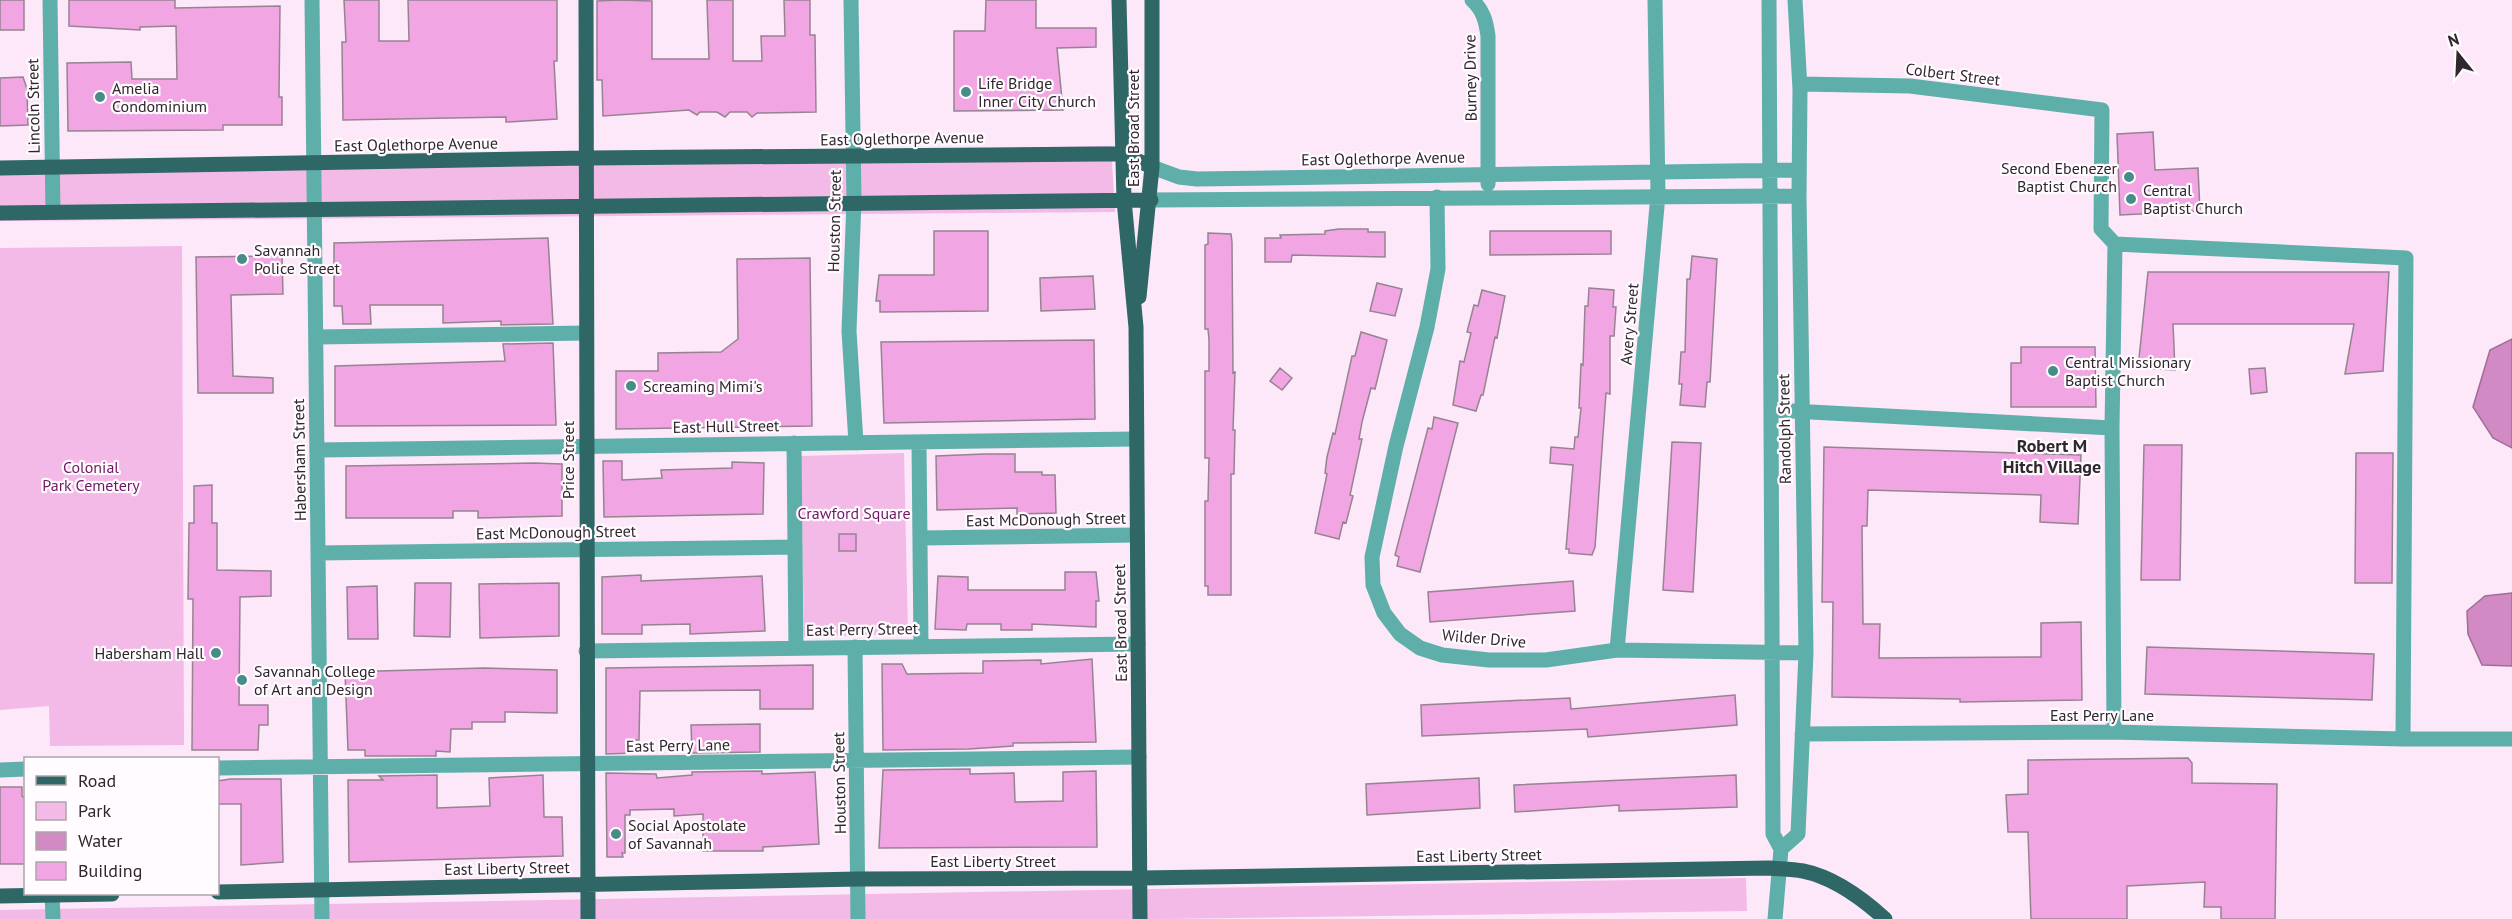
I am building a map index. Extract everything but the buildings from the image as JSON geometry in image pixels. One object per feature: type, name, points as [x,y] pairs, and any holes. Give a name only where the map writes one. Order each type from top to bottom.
[{"type":"main road","name":"Price Street","points":[[586,0],[585,446],[588,919]]},
{"type":"main road","name":"East Broad Street","points":[[1119,0],[1124,200],[1136,327],[1140,919]]},
{"type":"main road","name":"East Broad Street","points":[[1136,327],[1151,200],[1152,0]]},
{"type":"main road","name":"East Oglethorpe Avenue","points":[[0,168],[587,158],[1123,154],[1152,167]]},
{"type":"main road","points":[[0,213],[587,204],[1151,200]]},
{"type":"main road","name":"East Liberty Street","points":[[219,892],[858,879],[1141,878],[1774,869],[1804,871],[1822,878],[1863,900],[1885,919]]},
{"type":"main road","points":[[0,896],[26,895]]},
{"type":"street","name":"Lincoln Street","points":[[50,0],[53,212]]},
{"type":"street","name":"Habersham Street","points":[[312,0],[322,919]]},
{"type":"street","name":"Houston Street","points":[[850,0],[854,201],[849,331],[856,443]]},
{"type":"street","name":"Burney Drive","points":[[1472,0],[1486,21],[1488,36],[1488,197]]},
{"type":"street","name":"Avery Street","points":[[1617,650],[1658,195],[1655,0]]},
{"type":"street","name":"Randolph Street","points":[[1769,0],[1768,197],[1772,411],[1773,834],[1781,849]]},
{"type":"street","name":"Randolph Street","points":[[1775,919],[1774,869],[1781,849],[1798,834],[1806,653],[1798,196],[1800,84],[1795,0]]},
{"type":"street","name":"Colbert Street","points":[[1800,84],[1910,86],[2102,110],[2101,229],[2115,244]]},
{"type":"street","name":"East Oglethorpe Avenue","points":[[1152,167],[1179,177],[1197,179],[1799,170]]},
{"type":"street","points":[[1151,200],[1658,195],[1798,196]]},
{"type":"street","name":"Wilder Drive","points":[[1437,197],[1438,269],[1427,327],[1396,446],[1372,557],[1373,585],[1384,613],[1400,634],[1420,648],[1442,655],[1546,660],[1617,650],[1806,653]]},
{"type":"street","points":[[2111,732],[2114,728],[2112,428],[2115,244],[2406,258],[2403,739]]},
{"type":"street","points":[[316,337],[586,333]]},
{"type":"street","points":[[1772,411],[2112,428]]},
{"type":"street","name":"East Hull Street","points":[[317,450],[1136,439]]},
{"type":"street","points":[[919,442],[921,646]]},
{"type":"street","points":[[794,443],[796,648]]},
{"type":"street","name":"East McDonough Street","points":[[920,538],[1103,538],[1137,535]]},
{"type":"street","name":"East McDonough Street","points":[[318,553],[795,547]]},
{"type":"street","name":"East Perry Street","points":[[586,651],[1138,644]]},
{"type":"street","name":"Houston Street","points":[[855,647],[858,919]]},
{"type":"street","name":"East Perry Lane","points":[[1802,735],[2111,732],[2403,739],[2512,739]]},
{"type":"street","name":"East Perry Lane","points":[[219,768],[1139,757]]},
{"type":"street","points":[[0,770],[24,769]]},
{"type":"street","points":[[52,895],[53,919]]},
{"type":"green space","points":[[1111,146],[1115,212],[0,221],[0,165]]},
{"type":"green space","name":"Colonial Park Cemetery","points":[[182,246],[184,745],[50,746],[49,706],[0,710],[0,248]]},
{"type":"green space","name":"Crawford Square","points":[[904,453],[908,634],[804,637],[801,456]]},
{"type":"green space","points":[[1746,878],[1747,911],[1162,919],[0,919],[0,910]]},
{"type":"water","points":[[2512,339],[2512,448],[2493,438],[2473,407],[2490,350]]},
{"type":"water","points":[[2512,593],[2512,666],[2482,665],[2468,634],[2467,611],[2485,596]]},
{"type":"place","name":"Life Bridge Inner City Church","points":[[966,92]]},
{"type":"place","name":"Amelia Condominium","points":[[100,97]]},
{"type":"place","name":"Second Ebenezer Baptist Church","points":[[2129,177]]},
{"type":"place","name":"Central Baptist Church","points":[[2131,199]]},
{"type":"place","name":"Savannah Police Street","points":[[242,259]]},
{"type":"place","name":"Central Missionary Baptist Church","points":[[2053,371]]},
{"type":"place","name":"Screaming Mimi's","points":[[631,386]]},
{"type":"place","name":"Habersham Hall","points":[[216,653]]},
{"type":"place","name":"Savannah College of Art and Design","points":[[242,680]]},
{"type":"place","name":"Social Apostolate of Savannah","points":[[616,834]]},
{"type":"district","name":"Robert M Hitch Village","points":[[2052,456]]}]
